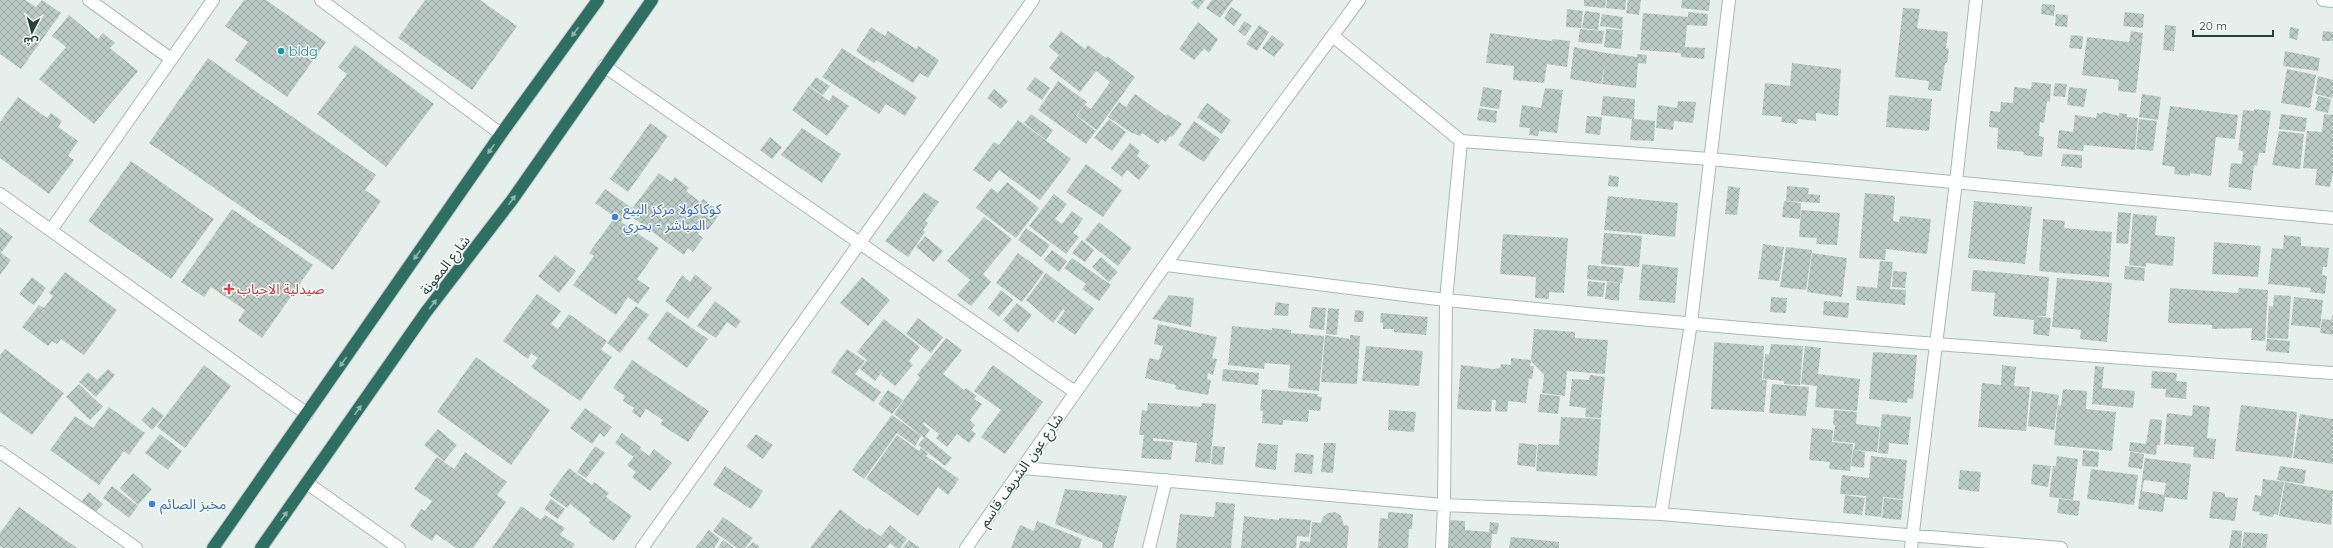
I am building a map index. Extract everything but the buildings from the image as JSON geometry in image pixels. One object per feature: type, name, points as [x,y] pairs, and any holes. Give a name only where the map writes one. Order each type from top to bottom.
[{"type":"highway","name":"شارع المعونة","points":[[213,548],[501,134],[598,0]]},
{"type":"highway","name":"شارع المعونة","points":[[261,548],[426,312],[512,200],[604,66],[652,0]]},
{"type":"street","points":[[89,0],[171,59]]},
{"type":"street","points":[[51,230],[213,0]]},
{"type":"street","points":[[321,0],[501,134]]},
{"type":"street","points":[[642,548],[1033,0]]},
{"type":"street","name":"شارع عون الشريف قاسم","points":[[966,548],[1024,468],[1075,392],[1206,207],[1359,0]]},
{"type":"street","points":[[1661,514],[1691,323],[1729,0]]},
{"type":"street","points":[[1911,542],[1956,182],[1976,0]]},
{"type":"street","points":[[2323,0],[2333,1]]},
{"type":"street","points":[[1333,36],[1461,141],[1710,159],[2333,218]]},
{"type":"street","points":[[604,66],[859,244],[1075,392]]},
{"type":"street","points":[[1442,548],[1444,505],[1446,300],[1461,141]]},
{"type":"street","points":[[0,194],[307,414]]},
{"type":"street","points":[[1166,265],[1446,300],[1691,323],[1935,344],[2333,373]]},
{"type":"street","points":[[0,452],[136,548]]},
{"type":"street","points":[[1024,468],[1444,505],[1661,514],[1911,542],[2061,548]]},
{"type":"street","points":[[1149,548],[1166,480]]},
{"type":"street","points":[[307,483],[399,548]]},
{"type":"place","name":"bldg","points":[[281,51]]},
{"type":"place","name":"كوكاكولا مركز البيع المباشر - بحري","points":[[615,217]]},
{"type":"place","name":"صيدلية الاحباب","points":[[229,289]]},
{"type":"place","name":"مخبز الصائم","points":[[152,504]]}]
